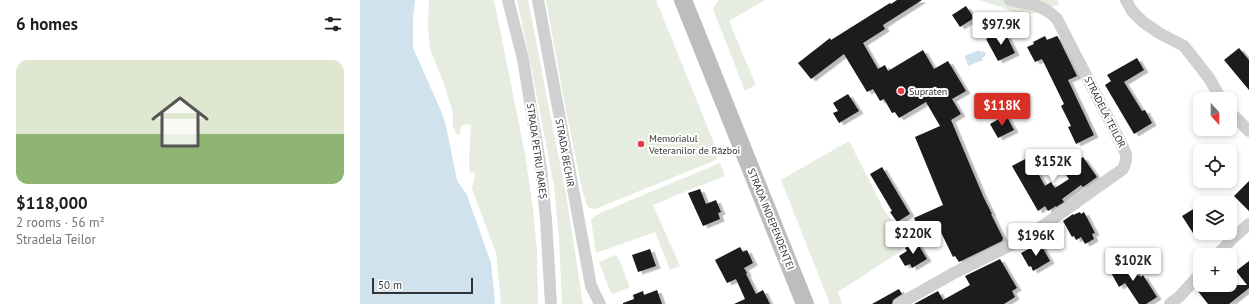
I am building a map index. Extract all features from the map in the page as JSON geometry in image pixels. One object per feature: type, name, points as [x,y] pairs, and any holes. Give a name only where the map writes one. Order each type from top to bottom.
[{"type":"main road","name":"STRADA INDEPENDENȚEI","points":[[683,0],[805,304]]},
{"type":"street","name":"STRADA PETRU RAREȘ","points":[[508,0],[523,60],[541,169],[546,220],[551,304]]},
{"type":"street","name":"STRADA BECHIR","points":[[538,0],[591,286],[600,304]]},
{"type":"street","name":"STRADELA TEILOR","points":[[899,304],[954,273],[1017,242],[1047,223],[1123,169],[1126,161],[1126,154],[1115,129],[1056,19],[1051,13],[1041,7],[1010,0]]},
{"type":"street","points":[[1126,0],[1132,11],[1143,22],[1159,33],[1184,46],[1209,78],[1217,92]]},
{"type":"street","points":[[1237,119],[1249,131]]},
{"type":"street","points":[[1224,248],[1249,224]]},
{"type":"street","points":[[1170,304],[1180,296],[1193,282]]},
{"type":"shaded area","points":[[429,0],[494,0],[525,154],[533,209],[537,251],[538,304],[501,304],[496,253],[472,189],[475,175],[474,172],[470,173],[469,160],[471,126],[467,124],[461,126],[460,134],[457,135],[453,127],[453,113],[444,84],[430,49],[428,26]]},
{"type":"shaded area","points":[[517,0],[528,0],[567,200],[583,304],[562,304],[559,239],[554,186]]},
{"type":"shaded area","points":[[546,0],[656,0],[714,143],[718,156],[716,160],[595,209],[587,206],[582,189],[566,111]]},
{"type":"shaded area","points":[[718,0],[765,0],[729,21],[756,85],[745,91],[713,9]]},
{"type":"shaded area","points":[[978,0],[1057,0],[1059,4],[1035,13],[1021,16],[1002,7]]},
{"type":"shaded area","points":[[849,141],[883,208],[906,243],[901,251],[838,292],[842,304],[830,304],[781,180]]},
{"type":"shaded area","points":[[720,163],[725,176],[653,205],[680,266],[670,270],[655,232],[596,253],[591,219],[600,213]]},
{"type":"shaded area","points":[[614,255],[618,257],[630,287],[614,294],[611,293],[599,262]]},
{"type":"water","points":[[360,0],[415,0],[413,17],[413,48],[442,113],[457,180],[467,195],[491,263],[494,304],[360,304]]},
{"type":"water","points":[[979,50],[980,52],[983,51],[986,53],[982,58],[983,60],[968,66],[965,56]]},
{"type":"building","points":[[897,0],[922,0],[883,25],[885,29],[863,43],[878,69],[885,65],[888,71],[923,50],[934,69],[948,61],[966,91],[952,99],[961,114],[951,120],[983,196],[1003,238],[1002,241],[959,262],[955,256],[953,257],[937,224],[920,231],[914,218],[943,205],[915,137],[940,126],[926,102],[899,118],[895,112],[892,113],[884,99],[880,101],[873,89],[867,92],[844,54],[811,79],[798,63],[830,38],[831,40]]},
{"type":"building","points":[[966,6],[974,18],[960,27],[952,15]]},
{"type":"building","points":[[1004,30],[1015,53],[998,61],[986,39]]},
{"type":"building","points":[[1045,36],[1047,40],[1057,36],[1058,37],[1077,76],[1068,80],[1094,135],[1076,144],[1068,127],[1071,126],[1061,106],[1064,104],[1042,59],[1035,62],[1027,47]]},
{"type":"building","points":[[1239,48],[1249,60],[1249,90],[1224,60]]},
{"type":"building","points":[[1137,58],[1144,70],[1124,82],[1142,111],[1145,110],[1152,123],[1134,134],[1105,85],[1111,81],[1107,75]]},
{"type":"building","points":[[848,94],[859,111],[839,123],[833,113],[838,111],[833,103]]},
{"type":"building","points":[[1006,115],[1014,130],[998,138],[990,124]]},
{"type":"building","points":[[1029,157],[1045,186],[1051,182],[1055,188],[1069,179],[1063,171],[1083,157],[1097,177],[1083,187],[1081,185],[1062,199],[1064,202],[1056,207],[1048,211],[1045,206],[1038,211],[1012,166]]},
{"type":"building","points":[[882,167],[910,214],[897,222],[870,174]]},
{"type":"building","points":[[1249,181],[1249,211],[1237,199],[1237,196],[1234,196]]},
{"type":"building","points":[[700,189],[706,204],[716,200],[721,212],[718,213],[720,219],[703,226],[688,193]]},
{"type":"building","points":[[1193,209],[1193,233],[1182,216]]},
{"type":"building","points":[[1080,212],[1081,214],[1084,212],[1095,233],[1092,234],[1094,239],[1085,244],[1081,237],[1076,240],[1074,236],[1072,237],[1063,221],[1073,214]]},
{"type":"building","points":[[916,241],[927,259],[912,268],[910,264],[905,266],[899,256],[907,251],[905,248]]},
{"type":"building","points":[[1040,243],[1050,261],[1033,271],[1021,253]]},
{"type":"building","points":[[740,247],[743,252],[747,250],[753,263],[744,268],[756,294],[763,290],[770,304],[734,304],[745,299],[736,279],[727,283],[715,260]]},
{"type":"building","points":[[650,249],[656,266],[638,272],[632,255]]},
{"type":"building","points":[[1128,258],[1138,276],[1139,275],[1141,277],[1143,275],[1157,297],[1146,304],[1139,304],[1125,283],[1119,287],[1109,269]]},
{"type":"building","points":[[1000,259],[1017,288],[1012,291],[1015,297],[1004,304],[914,304],[938,291],[943,300],[970,285],[965,276]]},
{"type":"building","points":[[1249,261],[1249,288],[1229,304],[1208,304],[1199,292],[1237,292],[1237,285],[1247,285],[1237,270]]},
{"type":"building","points":[[899,289],[902,294],[893,300],[892,304],[872,304]]},
{"type":"building","points":[[657,290],[662,304],[623,304],[634,299],[633,295],[643,291],[644,295]]},
{"type":"place","name":"Supraten","points":[[901,91]]},
{"type":"place","name":"Memorialul Veteranilor de Război","points":[[641,144]]}]
